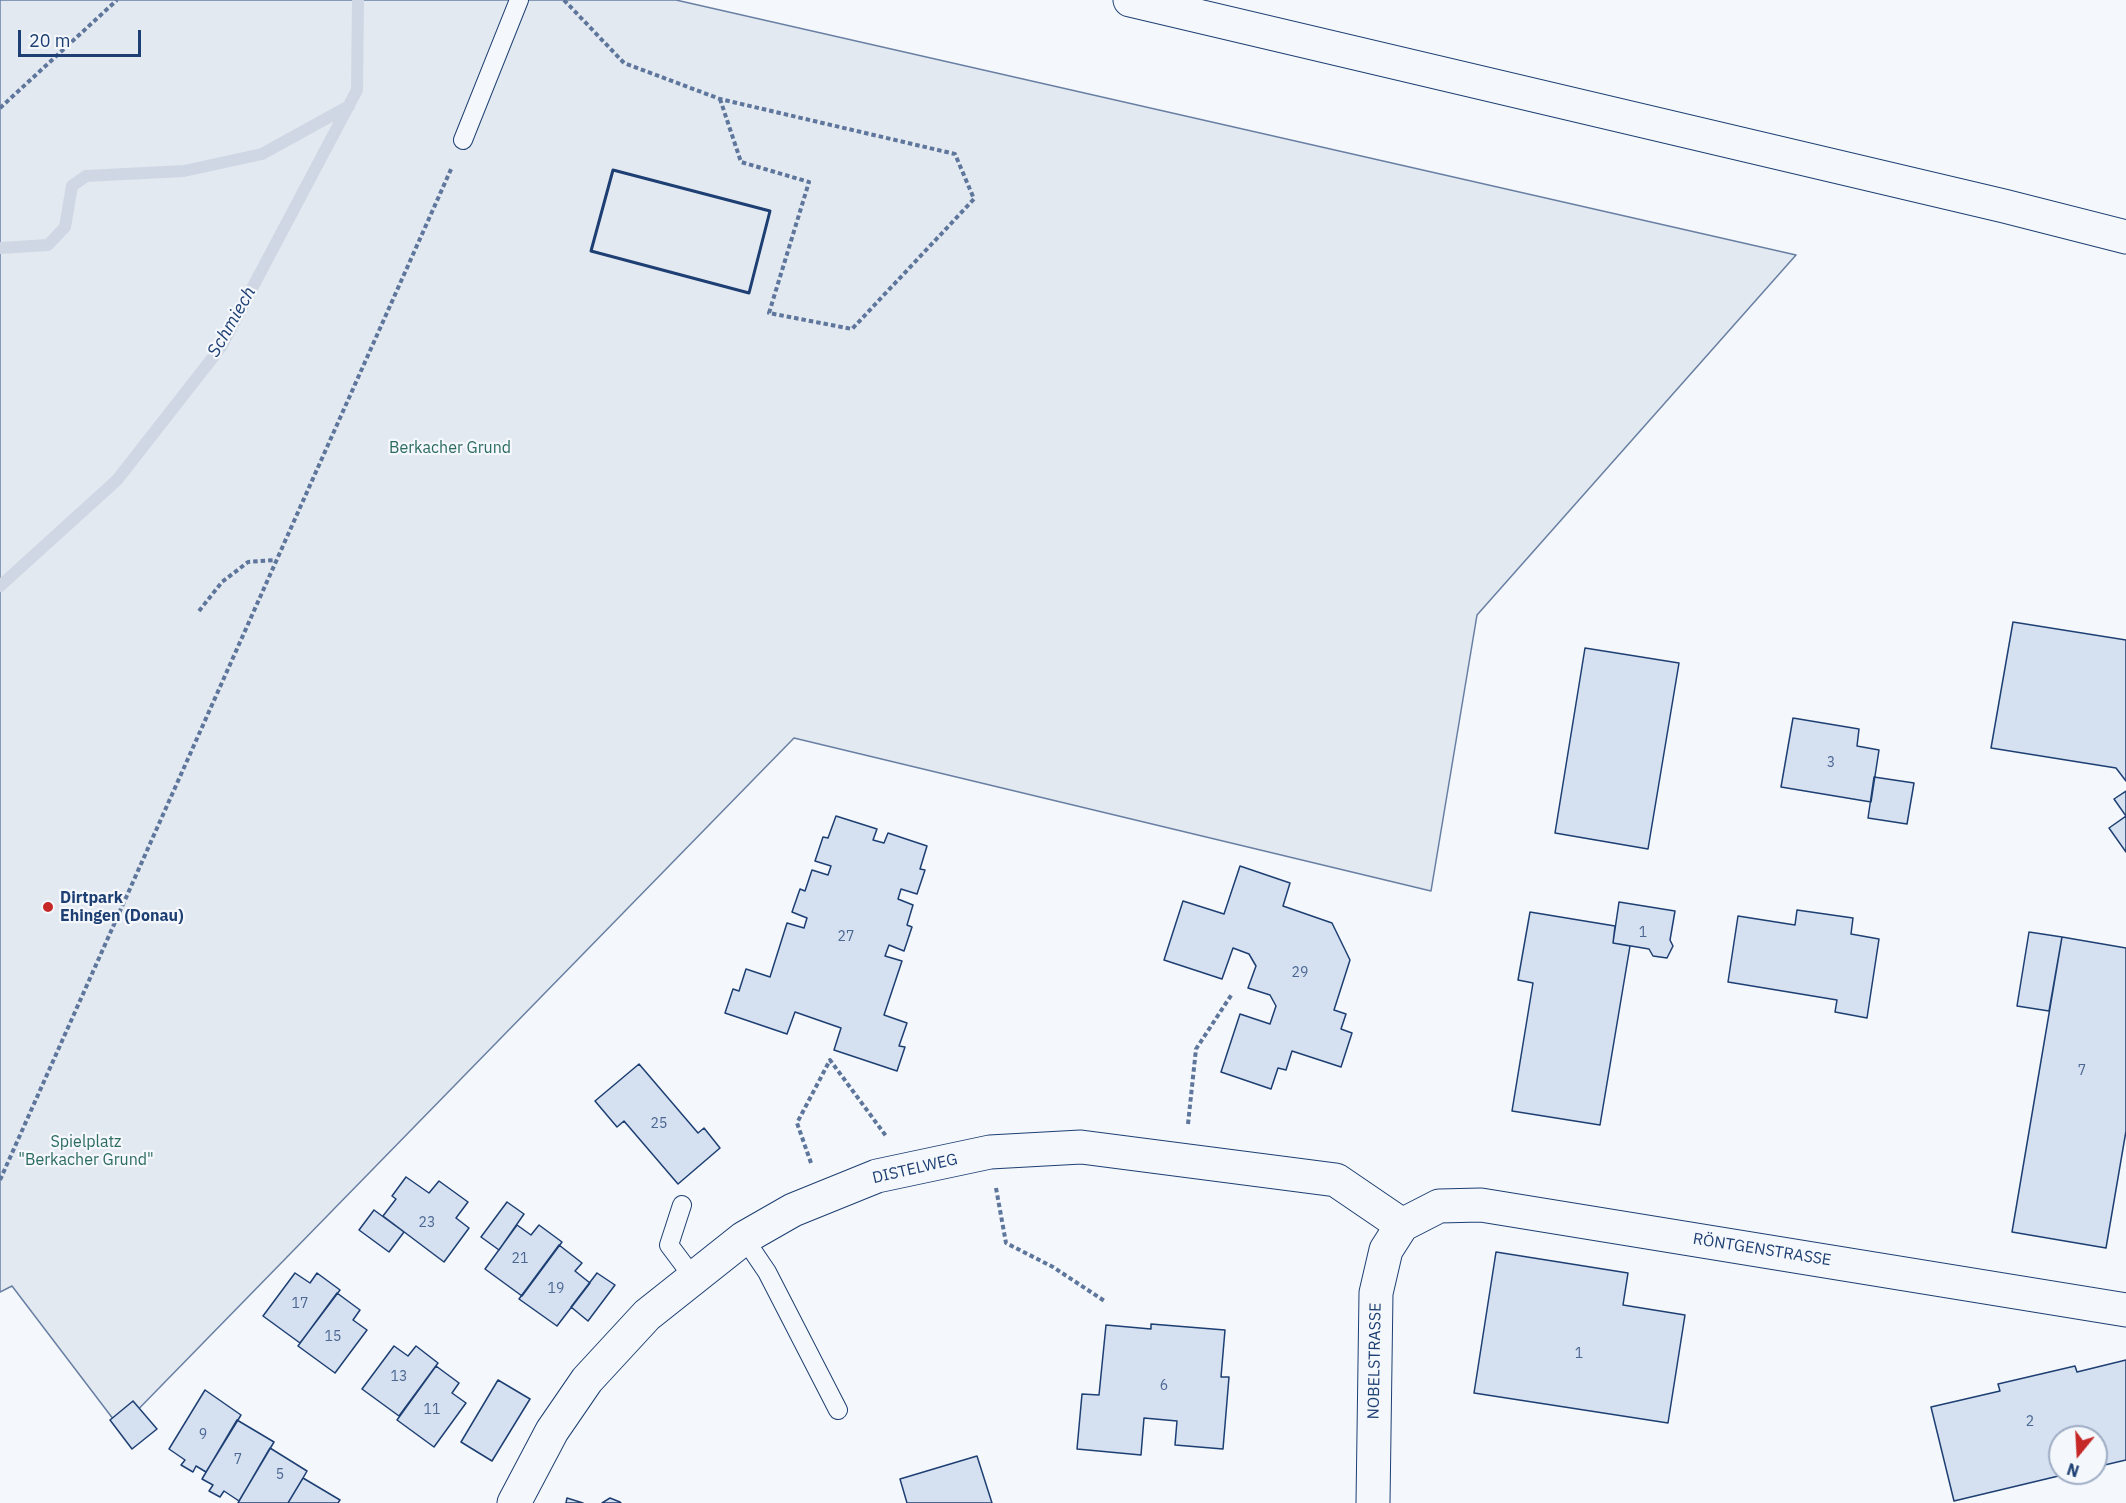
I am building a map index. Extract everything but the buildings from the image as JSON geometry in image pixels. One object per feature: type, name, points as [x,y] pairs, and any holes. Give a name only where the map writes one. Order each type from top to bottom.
[{"type":"street","points":[[1130,0],[2004,206],[2126,237]]},
{"type":"street","name":"DISTELWEG","points":[[514,1503],[552,1431],[587,1380],[647,1315],[744,1238],[793,1210],[877,1176],[990,1152],[1082,1147],[1336,1180],[1402,1225]]},
{"type":"street","name":"RÖNTGENSTRASSE","points":[[1402,1225],[1439,1206],[1481,1205],[2126,1310]]},
{"type":"street","name":"NOBELSTRASSE","points":[[1373,1503],[1376,1293],[1386,1250],[1402,1225]]},
{"type":"lane","points":[[464,140],[519,0]]},
{"type":"lane","points":[[682,1205],[669,1245],[693,1277]]},
{"type":"lane","points":[[744,1238],[767,1272],[837,1410]]},
{"type":"path","points":[[0,108],[117,0]]},
{"type":"path","points":[[564,0],[624,63],[720,99],[955,154],[974,199],[852,329],[769,313],[809,182],[741,162],[720,99]]},
{"type":"path","points":[[0,1180],[464,140]]},
{"type":"path","points":[[199,611],[222,582],[248,562],[276,560]]},
{"type":"path","points":[[1187,1131],[1196,1048],[1232,994]]},
{"type":"path","points":[[823,1198],[797,1123],[830,1060],[910,1168]]},
{"type":"path","points":[[990,1152],[1006,1243],[1053,1267],[1106,1302]]},
{"type":"green space","name":"Berkacher Grund","points":[[0,0],[676,0],[1796,255],[1477,615],[1431,891],[794,738],[120,1428],[12,1286],[0,1292]]},
{"type":"waterway","name":"Schmiech","points":[[0,586],[117,480],[221,347],[357,90],[358,0]]},
{"type":"waterway","points":[[0,248],[48,245],[65,227],[72,186],[86,176],[184,171],[262,154],[349,106]]},
{"type":"wall","points":[[613,170],[770,211],[749,293],[591,251],[613,170]]},
{"type":"place","name":"Dirtpark Ehingen (Donau)","points":[[48,907]]},
{"type":"park label","name":"Spielplatz \"Berkacher Grund\"","points":[[86,1151]]}]
